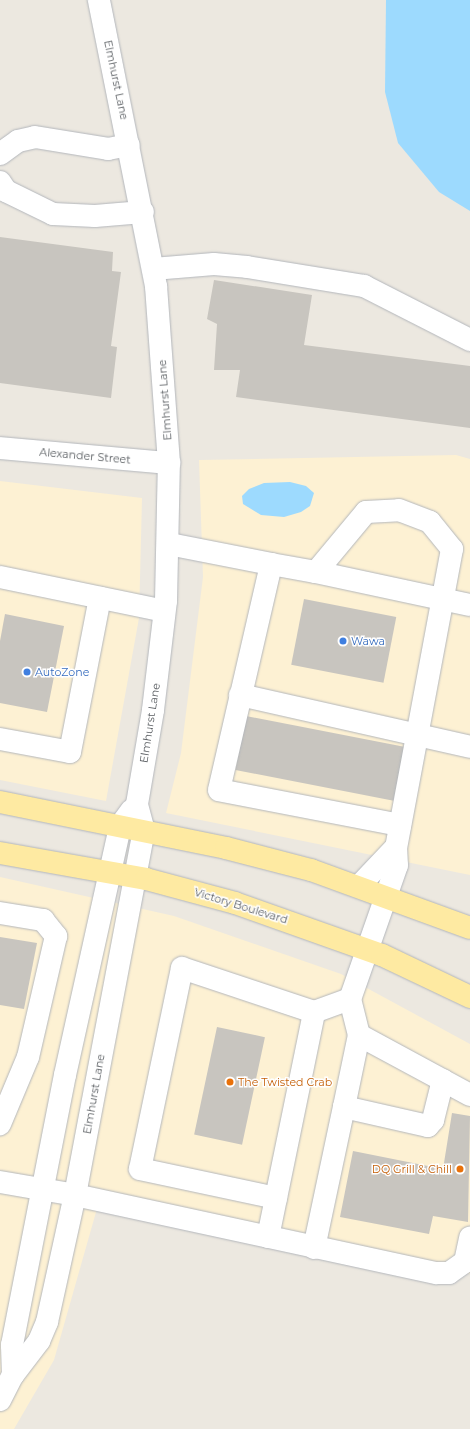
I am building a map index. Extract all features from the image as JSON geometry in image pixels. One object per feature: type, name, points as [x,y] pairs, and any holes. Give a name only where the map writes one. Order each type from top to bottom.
[{"type":"main road","points":[[0,802],[226,848],[360,885],[470,928]]},
{"type":"main road","name":"Victory Boulevard","points":[[0,853],[111,872],[235,903],[365,948],[470,997]]},
{"type":"street","name":"Elmhurst Lane","points":[[13,1375],[12,1345],[65,1075],[120,826],[136,804],[153,710],[164,611],[169,544],[169,463],[165,382],[153,269],[143,212],[99,0]]},
{"type":"street","points":[[0,154],[18,141],[36,137],[108,149],[129,145]]},
{"type":"street","points":[[0,182],[6,191],[53,214],[95,216],[143,212]]},
{"type":"street","points":[[153,269],[214,264],[247,267],[364,286],[470,340]]},
{"type":"street","name":"Alexander Street","points":[[0,448],[169,463]]},
{"type":"street","points":[[314,1248],[359,1035],[350,999],[365,948],[388,895],[397,865],[396,847],[452,549],[430,522],[399,510],[366,512],[316,572]]},
{"type":"street","points":[[169,544],[316,572],[470,605]]},
{"type":"street","points":[[271,564],[218,790],[400,825]]},
{"type":"street","points":[[0,577],[164,611]]},
{"type":"street","points":[[0,740],[70,752],[100,598]]},
{"type":"street","points":[[240,695],[470,747]]},
{"type":"street","name":"Elmhurst Lane","points":[[0,1400],[13,1375],[39,1341],[47,1322],[75,1195],[134,877],[144,831],[136,804]]},
{"type":"street","points":[[360,885],[396,847]]},
{"type":"street","points":[[0,913],[42,920],[56,936],[28,1057],[7,1092],[0,1124]]},
{"type":"street","points":[[276,1198],[140,1169],[182,968],[314,1012],[350,999]]},
{"type":"street","points":[[268,1237],[314,1012]]},
{"type":"street","points":[[359,1035],[470,1095]]},
{"type":"street","points":[[344,1108],[428,1126],[433,1120],[443,1080]]},
{"type":"street","points":[[0,1182],[43,1188],[314,1248],[449,1273],[465,1262],[470,1238]]},
{"type":"shaded area","points":[[456,455],[470,459],[470,875],[166,813],[181,753],[203,577],[199,460]]},
{"type":"shaded area","points":[[0,481],[142,498],[139,618],[106,801],[0,780]]},
{"type":"shaded area","points":[[0,877],[174,916],[341,974],[470,1044],[470,1274],[102,1191],[54,1360],[14,1429],[0,1429]]},
{"type":"water","points":[[386,0],[470,0],[470,211],[439,192],[398,143],[385,92]]},
{"type":"water","points":[[290,482],[306,486],[314,493],[310,506],[301,512],[284,517],[261,515],[243,504],[242,496],[249,489],[264,483]]},
{"type":"building","points":[[0,237],[113,252],[112,271],[121,272],[111,346],[117,347],[111,398],[0,383]]},
{"type":"building","points":[[214,280],[312,295],[304,345],[470,366],[470,428],[236,397],[240,370],[214,370],[217,324],[207,319]]},
{"type":"building","name":"Wawa","points":[[304,599],[396,617],[383,683],[291,665]]},
{"type":"building","name":"AutoZone","points":[[5,614],[64,626],[47,712],[0,703],[0,641]]},
{"type":"building","points":[[246,716],[404,747],[394,801],[236,770]]},
{"type":"building","points":[[0,937],[37,943],[24,1009],[0,1005]]},
{"type":"building","points":[[217,1027],[265,1037],[242,1145],[194,1135]]},
{"type":"building","points":[[452,1113],[470,1116],[468,1222],[433,1216],[429,1234],[340,1217],[353,1151],[443,1169]]},
{"type":"place","name":"Wawa","points":[[343,641]]},
{"type":"place","name":"AutoZone","points":[[27,672]]},
{"type":"place","name":"The Twisted Crab","points":[[230,1082]]},
{"type":"place","name":"DQ Grill & Chill","points":[[460,1169]]}]
